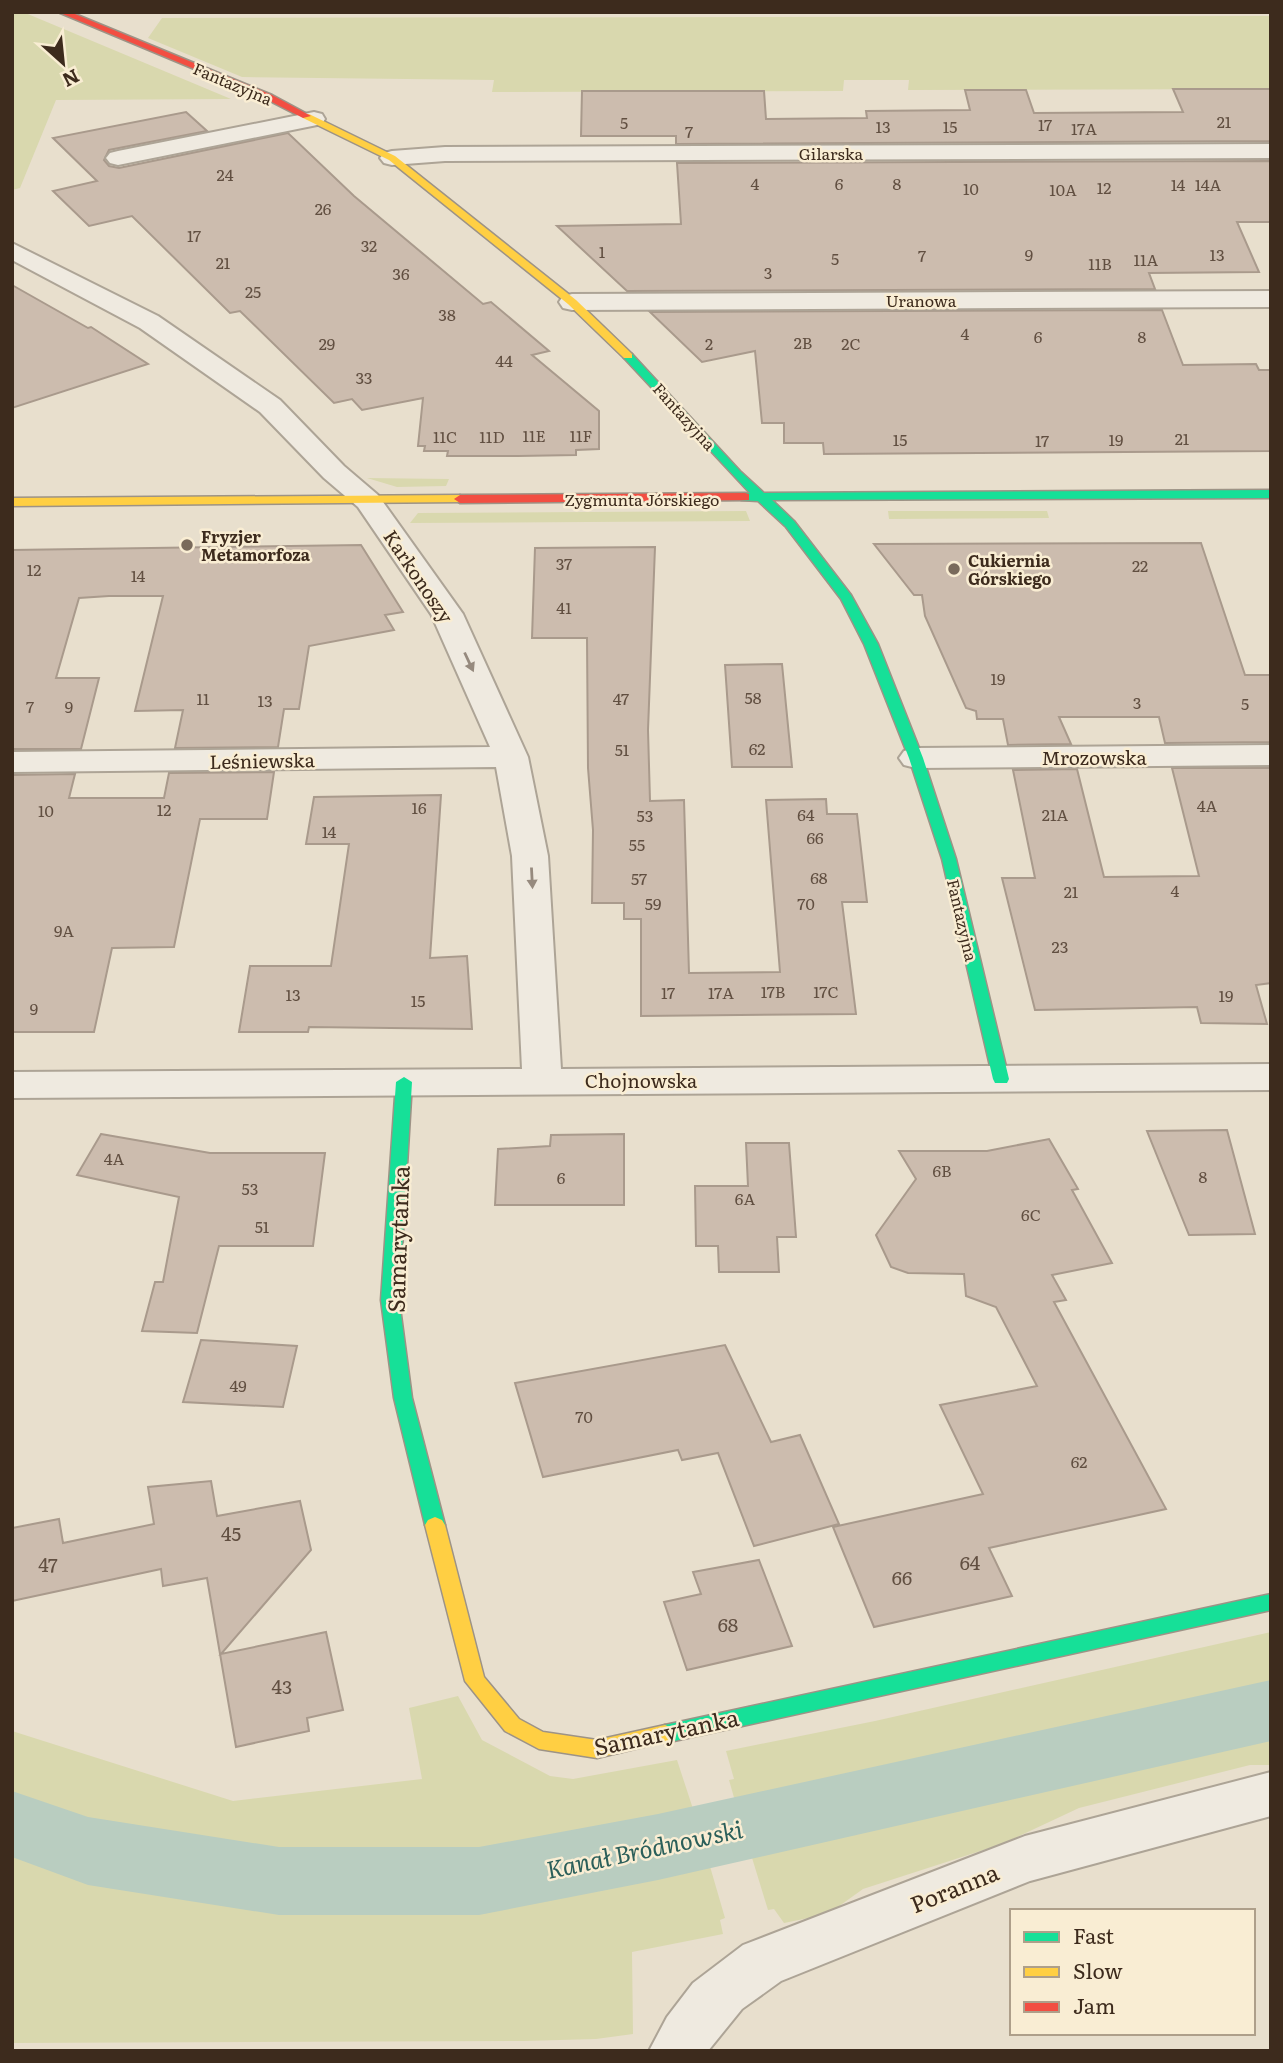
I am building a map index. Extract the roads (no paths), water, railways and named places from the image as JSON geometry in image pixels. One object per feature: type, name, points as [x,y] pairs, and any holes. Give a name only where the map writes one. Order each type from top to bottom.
[{"type":"street","name":"Fantazyjna","points":[[62,12],[269,97],[392,158],[572,302],[654,381],[762,498],[790,524],[847,598],[871,644],[916,758],[949,859],[1001,1079]]},
{"type":"street","points":[[118,158],[314,120]]},
{"type":"street","name":"Gilarska","points":[[392,158],[445,153],[1271,151]]},
{"type":"street","name":"Karkonoszy","points":[[12,250],[149,322],[206,359],[270,406],[334,472],[368,501],[447,614],[511,757],[530,856],[542,1080]]},
{"type":"street","name":"Uranowa","points":[[572,302],[1271,299]]},
{"type":"street","name":"Zygmunta Jórskiego","points":[[12,502],[1271,494]]},
{"type":"street","name":"Mrozowska","points":[[916,758],[1271,755]]},
{"type":"street","name":"Leśniewska","points":[[12,762],[511,757]]},
{"type":"street","name":"Chojnowska","points":[[12,1084],[1271,1077]]},
{"type":"street","name":"Samarytanka","points":[[404,1082],[390,1300],[403,1398],[475,1681],[495,1713],[525,1736],[558,1747],[597,1749],[1271,1602]]},
{"type":"street","name":"Poranna","points":[[677,2051],[694,2020],[725,1986],[762,1963],[1025,1859],[1271,1794]]},
{"type":"waterway","name":"Kanał Bródnowski","points":[[12,1824],[88,1851],[279,1881],[479,1881],[658,1847],[1271,1710]]},
{"type":"place","name":"Fryzjer Metamorfoza","points":[[187,545]]},
{"type":"place","name":"Cukiernia Górskiego","points":[[954,569]]}]
